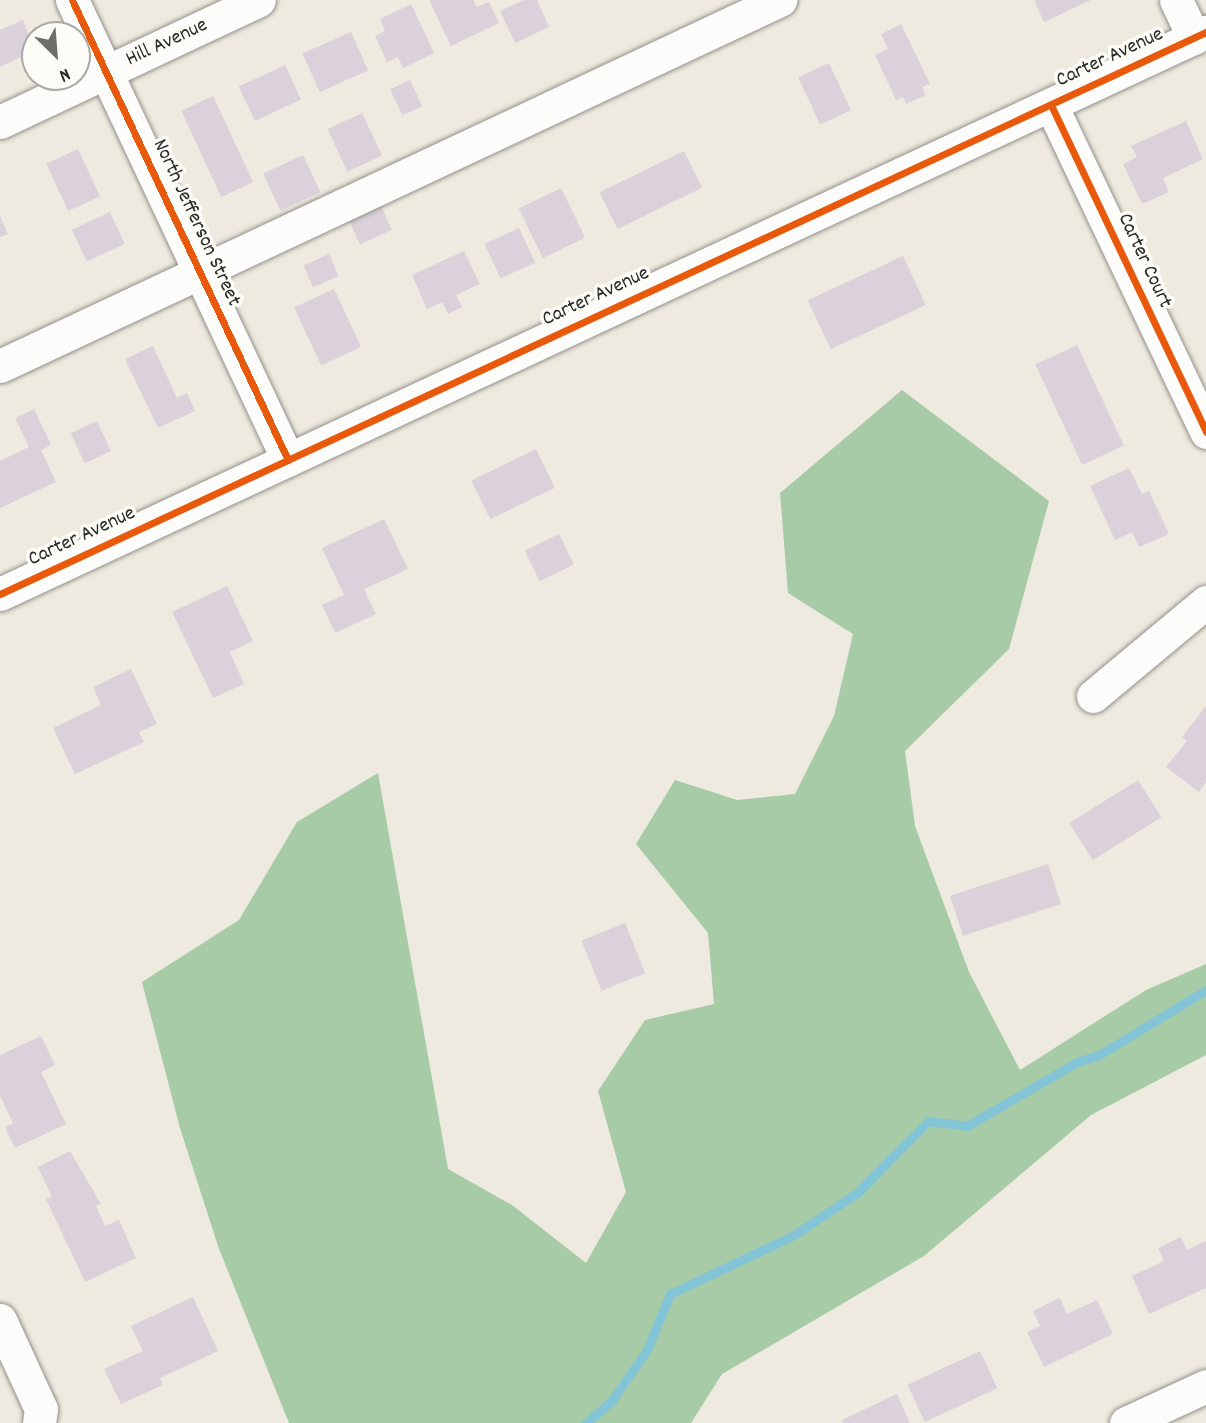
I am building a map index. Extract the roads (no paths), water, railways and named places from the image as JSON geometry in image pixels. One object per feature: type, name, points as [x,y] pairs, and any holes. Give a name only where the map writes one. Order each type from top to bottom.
[{"type":"street","name":"North Jefferson Street","points":[[72,0],[288,460]]},
{"type":"street","name":"Hill Avenue","points":[[0,122],[259,0]]},
{"type":"street","points":[[0,366],[780,0]]},
{"type":"street","points":[[1176,0],[1200,35]]},
{"type":"street","name":"Carter Avenue","points":[[0,594],[1200,35]]},
{"type":"street","name":"Carter Court","points":[[1051,105],[1206,432]]},
{"type":"street","points":[[1093,695],[1206,602]]},
{"type":"street","points":[[0,1320],[41,1409],[39,1423]]},
{"type":"street","points":[[1126,1423],[1206,1386]]},
{"type":"waterway","points":[[586,1423],[612,1400],[647,1350],[670,1294],[794,1235],[857,1193],[928,1121],[967,1126],[1077,1062],[1099,1055],[1206,990]]}]
